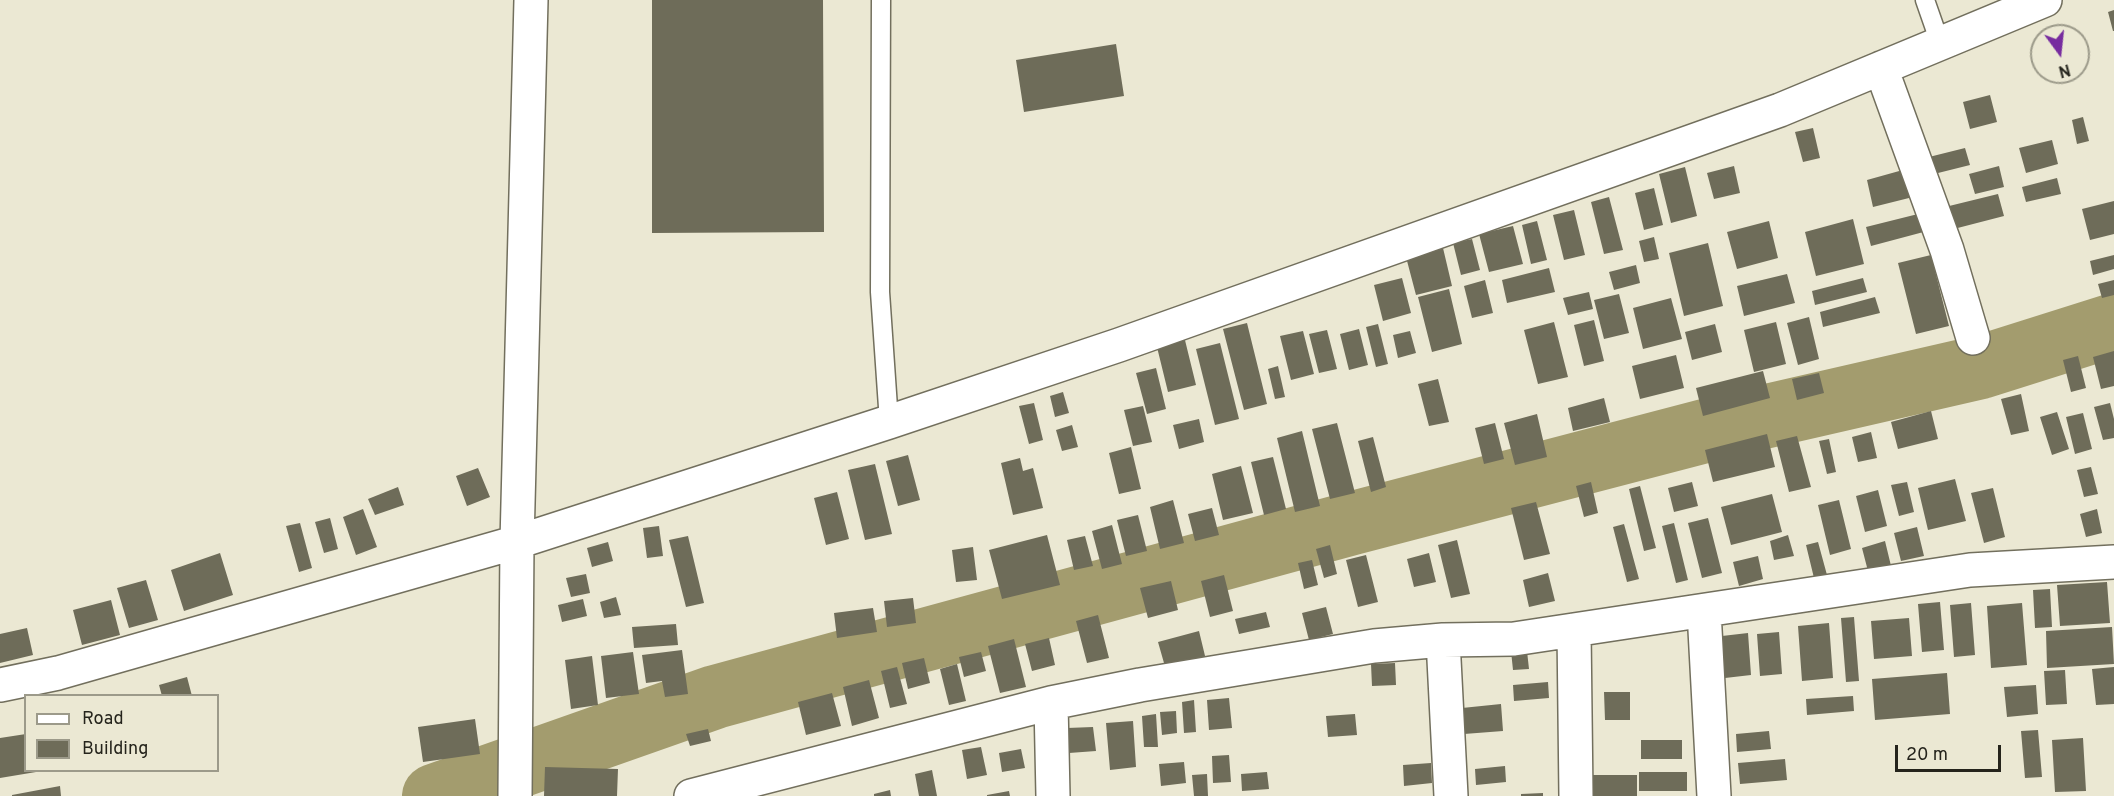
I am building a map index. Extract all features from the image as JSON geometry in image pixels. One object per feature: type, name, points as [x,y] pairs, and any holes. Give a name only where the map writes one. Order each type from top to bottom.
[{"type":"street","points":[[516,793],[517,542],[531,0]]},
{"type":"street","points":[[0,685],[58,673],[517,542],[1119,345],[1746,122],[2044,0]]},
{"type":"street","points":[[1881,68],[1947,250],[1973,338]]},
{"type":"street","points":[[691,796],[1052,704],[1140,685],[1374,646],[1443,640],[1514,639],[1970,570],[2114,562]]},
{"type":"street","points":[[1704,611],[1714,796]]},
{"type":"street","points":[[1574,630],[1576,796]]},
{"type":"street","points":[[1443,640],[1451,796]]},
{"type":"street","points":[[1052,704],[1053,796]]},
{"type":"lane","points":[[881,0],[880,292],[889,422]]},
{"type":"lane","points":[[1925,0],[1940,43]]},
{"type":"building","points":[[652,0],[823,0],[824,232],[652,233]]},
{"type":"building","points":[[2114,10],[2114,31],[2113,31],[2108,12]]},
{"type":"building","points":[[1116,44],[1124,96],[1024,112],[1016,60]]},
{"type":"building","points":[[1990,95],[1997,122],[1970,129],[1963,102]]},
{"type":"building","points":[[2083,117],[2089,141],[2077,144],[2072,120]]},
{"type":"building","points":[[1813,128],[1820,158],[1803,162],[1795,132]]},
{"type":"building","points":[[2052,140],[2058,164],[2026,173],[2019,148]]},
{"type":"building","points":[[1965,148],[1970,165],[1930,175],[1925,158]]},
{"type":"building","points":[[1734,166],[1740,193],[1714,199],[1707,173]]},
{"type":"building","points":[[1999,166],[2004,187],[1975,194],[1969,174]]},
{"type":"building","points":[[1685,167],[1697,216],[1671,223],[1659,174]]},
{"type":"building","points":[[1910,168],[1917,196],[1873,207],[1867,180]]},
{"type":"building","points":[[2057,178],[2061,194],[2026,202],[2022,187]]},
{"type":"building","points":[[1654,188],[1663,225],[1644,230],[1635,193]]},
{"type":"building","points":[[1998,194],[2004,216],[1946,231],[1941,208]]},
{"type":"building","points":[[1609,197],[1623,250],[1604,254],[1591,202]]},
{"type":"building","points":[[2114,201],[2114,234],[2090,240],[2082,209]]},
{"type":"building","points":[[1574,210],[1585,255],[1564,260],[1553,215]]},
{"type":"building","points":[[1926,212],[1931,230],[1871,246],[1866,227]]},
{"type":"building","points":[[1853,219],[1864,264],[1816,276],[1805,232]]},
{"type":"building","points":[[1537,221],[1547,260],[1531,264],[1522,225]]},
{"type":"building","points":[[1769,221],[1778,258],[1737,269],[1727,232]]},
{"type":"building","points":[[1513,226],[1523,264],[1489,272],[1479,234]]},
{"type":"building","points":[[1654,237],[1659,259],[1644,262],[1639,241]]},
{"type":"building","points":[[1472,239],[1480,270],[1461,275],[1453,243]]},
{"type":"building","points":[[1708,243],[1723,306],[1684,316],[1669,253]]},
{"type":"building","points":[[1443,248],[1452,286],[1416,295],[1406,257]]},
{"type":"building","points":[[1931,255],[1949,326],[1916,334],[1898,263]]},
{"type":"building","points":[[2114,255],[2114,269],[2093,275],[2090,261]]},
{"type":"building","points":[[1636,265],[1640,283],[1614,290],[1609,272]]},
{"type":"building","points":[[1549,268],[1555,292],[1507,303],[1502,280]]},
{"type":"building","points":[[1787,274],[1795,303],[1744,316],[1737,286]]},
{"type":"building","points":[[1402,278],[1411,313],[1383,321],[1374,285]]},
{"type":"building","points":[[1863,278],[1867,292],[1815,305],[1812,291]]},
{"type":"building","points":[[1485,280],[1493,313],[1472,318],[1464,286]]},
{"type":"building","points":[[2114,280],[2114,295],[2102,298],[2098,284]]},
{"type":"building","points":[[1449,289],[1462,344],[1432,352],[1418,297]]},
{"type":"building","points":[[1589,292],[1593,309],[1568,315],[1563,298]]},
{"type":"building","points":[[1619,294],[1629,333],[1604,339],[1594,300]]},
{"type":"building","points":[[1875,297],[1880,313],[1823,327],[1820,312]]},
{"type":"building","points":[[1671,298],[1682,339],[1643,349],[1633,308]]},
{"type":"building","points":[[1809,317],[1819,359],[1798,365],[1787,323]]},
{"type":"building","points":[[1594,320],[1604,361],[1584,366],[1574,325]]},
{"type":"building","points":[[1554,322],[1568,377],[1538,384],[1524,330]]},
{"type":"building","points":[[1776,322],[1786,364],[1754,372],[1744,330]]},
{"type":"building","points":[[1247,323],[1267,404],[1244,410],[1223,329]]},
{"type":"building","points":[[1378,324],[1388,364],[1376,367],[1366,327]]},
{"type":"building","points":[[1715,324],[1722,352],[1692,360],[1685,332]]},
{"type":"building","points":[[1359,329],[1368,365],[1349,370],[1340,334]]},
{"type":"building","points":[[1327,330],[1337,369],[1319,373],[1309,334]]},
{"type":"building","points":[[1303,331],[1314,374],[1291,380],[1280,336]]},
{"type":"building","points":[[1410,331],[1416,353],[1398,358],[1393,335]]},
{"type":"building","points":[[1183,332],[1196,385],[1168,392],[1155,339]]},
{"type":"building","points":[[1220,343],[1239,419],[1215,425],[1196,349]]},
{"type":"building","points":[[2114,351],[2114,386],[2101,389],[2093,357]]},
{"type":"building","points":[[1676,355],[1684,388],[1640,399],[1632,366]]},
{"type":"building","points":[[2078,356],[2086,388],[2071,392],[2063,360]]},
{"type":"building","points":[[1278,366],[1285,397],[1275,399],[1268,369]]},
{"type":"building","points":[[1156,368],[1166,409],[1147,414],[1136,373]]},
{"type":"building","points":[[1763,371],[1770,398],[1703,416],[1696,388]]},
{"type":"building","points":[[1819,373],[1824,393],[1797,400],[1792,379]]},
{"type":"building","points":[[1438,379],[1449,422],[1429,426],[1418,384]]},
{"type":"building","points":[[1063,392],[1069,413],[1055,417],[1050,396]]},
{"type":"building","points":[[2021,394],[2029,431],[2011,435],[2001,399]]},
{"type":"building","points":[[1604,398],[1610,422],[1573,431],[1568,408]]},
{"type":"building","points":[[1034,403],[1043,440],[1029,444],[1019,406]]},
{"type":"building","points":[[2110,403],[2114,419],[2114,438],[2103,440],[2094,407]]},
{"type":"building","points":[[1143,406],[1152,442],[1133,446],[1124,410]]},
{"type":"building","points":[[1931,411],[1938,439],[1898,449],[1891,422]]},
{"type":"building","points":[[2057,412],[2069,449],[2052,455],[2040,417]]},
{"type":"building","points":[[2083,413],[2092,449],[2075,454],[2066,417]]},
{"type":"building","points":[[1537,414],[1547,457],[1515,465],[1504,423]]},
{"type":"building","points":[[1199,419],[1204,442],[1179,449],[1173,425]]},
{"type":"building","points":[[1337,423],[1355,493],[1330,499],[1312,429]]},
{"type":"building","points":[[1495,423],[1504,459],[1484,464],[1475,428]]},
{"type":"building","points":[[1072,425],[1078,447],[1062,451],[1056,430]]},
{"type":"building","points":[[1302,431],[1320,506],[1295,512],[1277,438]]},
{"type":"building","points":[[1871,432],[1877,458],[1858,462],[1852,437]]},
{"type":"building","points":[[1767,434],[1775,467],[1713,482],[1705,450]]},
{"type":"building","points":[[1797,436],[1811,487],[1789,492],[1776,441]]},
{"type":"building","points":[[1373,437],[1386,487],[1371,492],[1358,441]]},
{"type":"building","points":[[1829,439],[1836,472],[1827,474],[1819,441]]},
{"type":"building","points":[[1131,447],[1141,489],[1119,494],[1109,453]]},
{"type":"building","points":[[908,455],[920,500],[898,506],[886,461]]},
{"type":"building","points":[[1273,457],[1286,509],[1264,515],[1251,462]]},
{"type":"building","points":[[1020,458],[1023,471],[1033,468],[1043,508],[1013,515],[1001,463]]},
{"type":"building","points":[[875,464],[892,534],[865,540],[848,470]]},
{"type":"building","points":[[1241,466],[1253,513],[1223,520],[1212,474]]},
{"type":"building","points":[[2091,467],[2098,494],[2084,497],[2077,470]]},
{"type":"building","points":[[478,468],[490,497],[467,506],[456,476]]},
{"type":"building","points":[[1955,479],[1966,521],[1928,530],[1918,488]]},
{"type":"building","points":[[1591,482],[1598,513],[1584,517],[1576,486]]},
{"type":"building","points":[[1692,482],[1698,506],[1674,512],[1668,488]]},
{"type":"building","points":[[1907,482],[1914,512],[1899,516],[1891,485]]},
{"type":"building","points":[[1640,486],[1656,548],[1644,551],[1629,489]]},
{"type":"building","points":[[398,487],[404,505],[375,515],[368,499]]},
{"type":"building","points":[[1993,488],[2005,537],[1984,543],[1971,493]]},
{"type":"building","points":[[1878,490],[1887,526],[1865,532],[1856,496]]},
{"type":"building","points":[[837,492],[849,539],[826,545],[814,498]]},
{"type":"building","points":[[1772,494],[1782,532],[1731,545],[1721,507]]},
{"type":"building","points":[[1173,500],[1184,543],[1160,549],[1150,507]]},
{"type":"building","points":[[1839,500],[1851,549],[1830,555],[1818,505]]},
{"type":"building","points":[[1536,502],[1550,554],[1524,560],[1511,508]]},
{"type":"building","points":[[1212,508],[1219,535],[1195,541],[1188,514]]},
{"type":"building","points":[[363,509],[377,547],[356,555],[343,517]]},
{"type":"building","points":[[2097,509],[2102,533],[2086,537],[2080,514]]},
{"type":"building","points":[[1138,515],[1147,551],[1126,556],[1117,520]]},
{"type":"building","points":[[330,518],[338,549],[324,553],[315,522]]},
{"type":"building","points":[[1708,518],[1722,573],[1702,578],[1688,523]]},
{"type":"building","points":[[300,523],[312,568],[299,572],[286,526]]},
{"type":"building","points":[[1674,523],[1688,580],[1676,583],[1662,526]]},
{"type":"building","points":[[1624,524],[1639,579],[1627,582],[1613,527]]},
{"type":"building","points":[[1112,525],[1122,564],[1102,569],[1092,531]]},
{"type":"building","points":[[659,526],[663,556],[647,558],[643,528]]},
{"type":"building","points":[[1917,527],[1924,556],[1901,561],[1894,533]]},
{"type":"building","points":[[1047,535],[1060,585],[1002,599],[989,550]]},
{"type":"building","points":[[1788,535],[1794,556],[1774,560],[1770,541]]},
{"type":"building","points":[[688,536],[704,603],[686,607],[669,540]]},
{"type":"building","points":[[1085,536],[1093,566],[1074,570],[1067,540]]},
{"type":"building","points":[[1457,540],[1470,594],[1451,598],[1438,545]]},
{"type":"building","points":[[1885,541],[1892,570],[1869,575],[1862,548]]},
{"type":"building","points":[[608,542],[613,561],[592,567],[587,548]]},
{"type":"building","points":[[1818,542],[1827,575],[1814,578],[1806,545]]},
{"type":"building","points":[[1330,545],[1337,574],[1324,578],[1316,549]]},
{"type":"building","points":[[973,547],[977,580],[956,582],[952,550]]},
{"type":"building","points":[[220,553],[233,595],[184,611],[171,570]]},
{"type":"building","points":[[1429,553],[1436,582],[1414,587],[1407,559]]},
{"type":"building","points":[[1366,555],[1378,602],[1358,607],[1346,560]]},
{"type":"building","points":[[1758,556],[1763,579],[1739,586],[1733,562]]},
{"type":"building","points":[[1312,560],[1318,585],[1304,589],[1298,563]]},
{"type":"building","points":[[1548,573],[1555,601],[1529,607],[1523,580]]},
{"type":"building","points":[[586,574],[590,593],[571,597],[566,578]]},
{"type":"building","points":[[1224,575],[1233,611],[1210,617],[1201,581]]},
{"type":"building","points":[[146,580],[158,620],[129,628],[117,588]]},
{"type":"building","points":[[1171,581],[1178,610],[1148,618],[1140,588]]},
{"type":"building","points":[[2107,582],[2110,623],[2060,626],[2057,585]]},
{"type":"building","points":[[2050,589],[2052,627],[2035,628],[2033,590]]},
{"type":"building","points":[[616,597],[621,615],[604,618],[600,602]]},
{"type":"building","points":[[913,598],[916,623],[887,627],[884,601]]},
{"type":"building","points":[[583,599],[587,616],[562,622],[558,605]]},
{"type":"building","points":[[111,600],[120,635],[82,645],[73,610]]},
{"type":"building","points":[[1940,602],[1944,650],[1922,652],[1918,604]]},
{"type":"building","points":[[1971,603],[1975,655],[1954,657],[1950,605]]},
{"type":"building","points":[[2022,603],[2027,665],[1991,668],[1987,606]]},
{"type":"building","points":[[1326,607],[1333,634],[1309,640],[1302,613]]},
{"type":"building","points":[[873,608],[877,632],[837,638],[834,613]]},
{"type":"building","points":[[1266,612],[1270,627],[1239,634],[1235,619]]},
{"type":"building","points":[[1098,615],[1109,658],[1087,663],[1076,621]]},
{"type":"building","points":[[1854,617],[1859,681],[1846,682],[1841,618]]},
{"type":"building","points":[[1909,618],[1912,656],[1874,659],[1871,621]]},
{"type":"building","points":[[1829,623],[1833,678],[1802,681],[1798,626]]},
{"type":"building","points":[[676,624],[678,645],[634,648],[632,627]]},
{"type":"building","points":[[2112,627],[2114,664],[2047,668],[2046,631]]},
{"type":"building","points":[[27,628],[33,655],[0,663],[0,634]]},
{"type":"building","points":[[1199,631],[1206,660],[1166,670],[1158,642]]},
{"type":"building","points":[[1779,632],[1782,674],[1760,676],[1757,634]]},
{"type":"building","points":[[1748,633],[1751,675],[1725,678],[1722,636]]},
{"type":"building","points":[[1049,638],[1055,665],[1032,671],[1025,644]]},
{"type":"building","points":[[1014,639],[1026,687],[1000,693],[988,646]]},
{"type":"building","points":[[682,650],[688,694],[665,697],[662,681],[646,683],[642,655]]},
{"type":"building","points":[[1511,651],[1527,651],[1529,669],[1513,670]]},
{"type":"building","points":[[633,652],[639,694],[606,698],[601,656]]},
{"type":"building","points":[[981,652],[986,671],[964,677],[959,657]]},
{"type":"building","points":[[592,656],[598,705],[571,709],[565,660]]},
{"type":"building","points":[[924,658],[930,683],[908,689],[902,663]]},
{"type":"building","points":[[1395,663],[1396,685],[1372,686],[1371,664]]},
{"type":"building","points":[[957,664],[966,701],[949,705],[940,669]]},
{"type":"building","points":[[897,667],[907,704],[890,708],[881,671]]},
{"type":"building","points":[[2114,667],[2114,704],[2096,705],[2092,669]]},
{"type":"building","points":[[2065,670],[2067,704],[2046,705],[2044,671]]},
{"type":"building","points":[[1947,673],[1950,714],[1875,720],[1872,679]]},
{"type":"building","points":[[187,677],[191,694],[161,694],[159,685]]},
{"type":"building","points":[[869,680],[879,718],[852,726],[843,687]]},
{"type":"building","points":[[1548,682],[1549,698],[1514,701],[1513,685]]},
{"type":"building","points":[[2036,685],[2038,714],[2007,717],[2004,687]]},
{"type":"building","points":[[1604,692],[1630,692],[1630,720],[1605,720]]},
{"type":"building","points":[[832,693],[841,726],[806,735],[798,702]]},
{"type":"building","points":[[1853,696],[1854,711],[1807,715],[1806,699]]},
{"type":"building","points":[[1229,698],[1232,728],[1209,730],[1207,700]]},
{"type":"building","points":[[1194,700],[1196,732],[1184,733],[1182,702]]},
{"type":"building","points":[[1501,704],[1503,731],[1464,734],[1462,708]]},
{"type":"building","points":[[1176,711],[1177,733],[1162,735],[1160,712]]},
{"type":"building","points":[[1156,714],[1158,747],[1144,747],[1142,716]]},
{"type":"building","points":[[1355,714],[1357,735],[1328,737],[1326,716]]},
{"type":"building","points":[[475,719],[480,754],[423,762],[418,727]]},
{"type":"building","points":[[1133,721],[1136,767],[1110,770],[1106,723]]},
{"type":"building","points":[[1093,727],[1096,751],[1069,753],[1067,728]]},
{"type":"building","points":[[708,729],[711,741],[690,746],[686,734]]},
{"type":"building","points":[[2038,730],[2042,777],[2025,778],[2021,731]]},
{"type":"building","points":[[1769,731],[1771,749],[1737,752],[1736,734]]},
{"type":"building","points":[[24,734],[24,772],[36,772],[0,778],[0,738]]},
{"type":"building","points":[[2083,738],[2086,791],[2055,792],[2052,740]]},
{"type":"building","points":[[1641,740],[1682,740],[1682,759],[1641,759]]},
{"type":"building","points":[[981,747],[987,775],[967,779],[962,750]]},
{"type":"building","points":[[1021,749],[1025,768],[1002,772],[999,753]]},
{"type":"building","points":[[1229,755],[1231,782],[1213,783],[1212,756]]},
{"type":"building","points":[[1785,759],[1787,780],[1740,784],[1738,763]]},
{"type":"building","points":[[1184,762],[1186,783],[1161,786],[1159,764]]},
{"type":"building","points":[[1431,763],[1432,783],[1404,786],[1403,765]]},
{"type":"building","points":[[1505,766],[1506,782],[1476,785],[1475,769]]},
{"type":"building","points":[[545,767],[618,769],[617,796],[544,796]]},
{"type":"building","points":[[932,770],[937,796],[919,796],[915,774]]},
{"type":"building","points":[[1267,772],[1269,789],[1242,791],[1241,774]]},
{"type":"building","points":[[1639,772],[1687,772],[1687,791],[1639,791]]},
{"type":"building","points":[[1207,774],[1208,796],[1194,796],[1192,775]]},
{"type":"building","points":[[1590,775],[1637,775],[1637,796],[1590,796]]},
{"type":"building","points":[[60,786],[61,796],[12,796],[12,795]]},
{"type":"building","points":[[890,790],[891,796],[874,796],[874,794]]},
{"type":"building","points":[[1009,791],[1010,796],[987,796],[987,795]]},
{"type":"building","points":[[1543,793],[1543,796],[1521,796],[1521,794]]},
{"type":"waterway","points":[[434,796],[715,697],[1353,523],[1724,426],[1981,367],[2114,325]]}]
